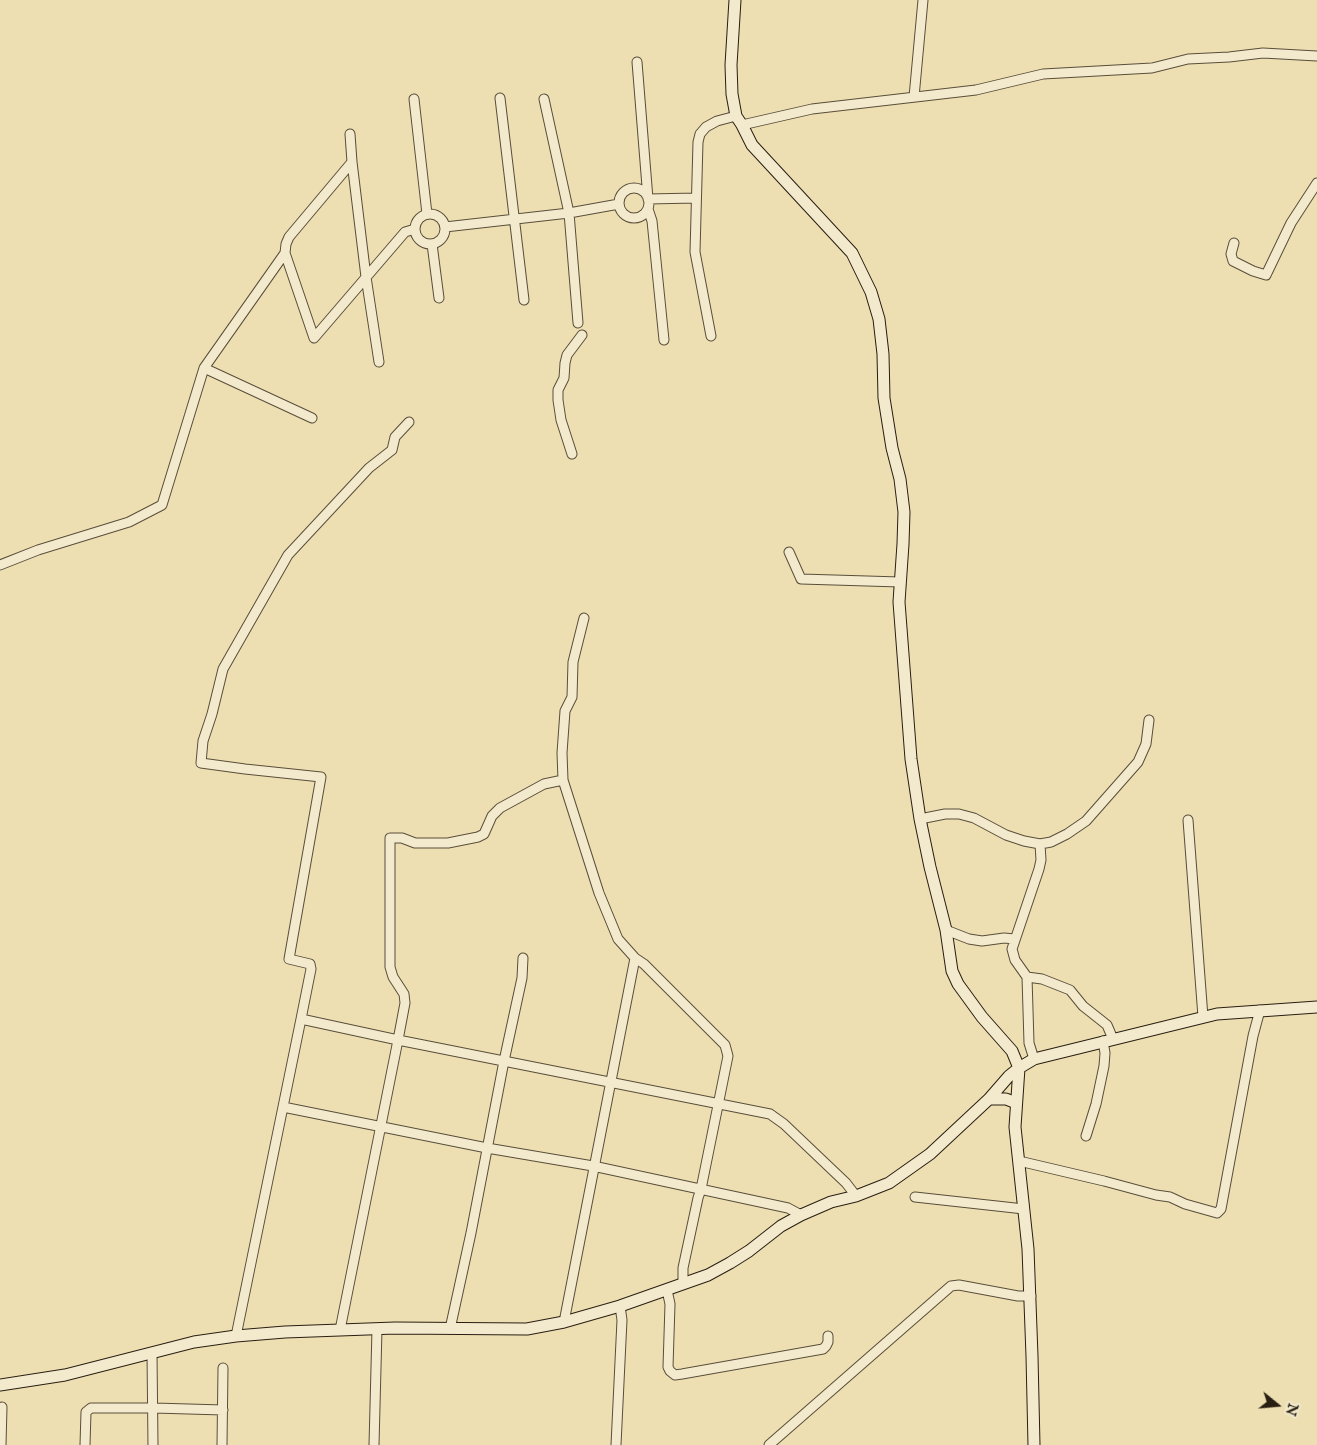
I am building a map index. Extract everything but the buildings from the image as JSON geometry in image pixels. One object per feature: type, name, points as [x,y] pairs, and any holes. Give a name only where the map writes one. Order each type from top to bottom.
[{"type":"street","points":[[736,0],[731,65],[732,94],[739,120],[752,145],[852,252],[871,292],[879,319],[883,354],[884,398],[892,448],[900,479],[904,512],[899,602],[911,750],[920,819],[946,930],[952,971],[958,984],[982,1017],[1012,1052],[1019,1068],[1015,1127],[1031,1296],[1034,1445]]},
{"type":"street","points":[[914,96],[923,0]]},
{"type":"street","points":[[711,336],[695,252],[696,198],[700,134],[706,127],[717,121],[739,120],[914,96],[976,90],[1043,74],[1152,68],[1188,59],[1229,58],[1263,53],[1317,56]]},
{"type":"street","points":[[637,62],[648,209],[652,221],[664,340]]},
{"type":"street","points":[[500,98],[516,219],[524,300]]},
{"type":"street","points":[[544,98],[569,212],[578,323]]},
{"type":"street","points":[[414,99],[427,214]]},
{"type":"street","points":[[350,134],[366,277],[379,362]]},
{"type":"street","points":[[352,162],[289,237],[286,244],[285,253],[314,338],[405,232],[415,230]]},
{"type":"street","points":[[1234,243],[1231,254],[1233,261],[1266,275],[1291,222],[1317,183]]},
{"type":"street","points":[[648,199],[643,191],[634,188],[625,191],[621,195],[619,204],[622,213],[631,218],[641,216],[648,209]]},
{"type":"street","points":[[648,199],[696,198]]},
{"type":"street","points":[[445,227],[619,204]]},
{"type":"street","points":[[427,214],[439,216],[445,227],[441,239],[432,244],[418,239],[415,230],[417,220],[427,214]]},
{"type":"street","points":[[432,244],[439,298]]},
{"type":"street","points":[[0,565],[38,550],[129,522],[162,506],[204,368],[285,253]]},
{"type":"street","points":[[572,454],[561,420],[558,390],[563,380],[567,355],[582,335]]},
{"type":"street","points":[[204,368],[312,418]]},
{"type":"street","points":[[236,1336],[311,969],[310,964],[289,959],[321,777],[245,770],[201,763],[203,741],[223,669],[288,555],[369,468],[392,450],[395,437],[409,422]]},
{"type":"street","points":[[789,552],[800,579],[900,582]]},
{"type":"street","points":[[584,618],[573,662],[572,697],[565,711],[562,753],[563,780],[599,893],[618,939],[635,958],[644,964],[725,1045],[728,1056],[683,1268],[683,1284]]},
{"type":"street","points":[[920,819],[945,814],[959,814],[974,818],[1006,835],[1024,841],[1040,844],[1050,842],[1067,834],[1086,821],[1138,762],[1146,744],[1149,720]]},
{"type":"street","points":[[340,1330],[405,1003],[404,994],[390,967],[390,838],[402,838],[415,844],[448,843],[478,837],[484,834],[492,816],[500,808],[544,784],[563,780]]},
{"type":"street","points":[[1188,820],[1203,1018]]},
{"type":"street","points":[[1034,1059],[1029,1043],[1027,977],[1015,960],[1012,949],[1039,869],[1041,860],[1040,844]]},
{"type":"street","points":[[946,930],[969,939],[982,941],[1004,938],[1015,940]]},
{"type":"street","points":[[450,1329],[522,978],[522,958]]},
{"type":"street","points":[[564,1322],[635,958]]},
{"type":"street","points":[[1027,977],[1042,979],[1070,990],[1083,1006],[1107,1025],[1108,1040],[1104,1066],[1096,1104],[1086,1136]]},
{"type":"street","points":[[0,1385],[65,1375],[194,1342],[236,1336],[285,1332],[376,1329],[527,1329],[564,1322],[620,1306],[708,1275],[749,1251],[781,1226],[801,1215],[831,1202],[856,1196],[889,1183],[930,1154],[989,1099],[1009,1076],[1034,1059],[1216,1014],[1317,1007]]},
{"type":"street","points":[[1019,1161],[1170,1197],[1217,1214],[1221,1209],[1253,1036],[1260,1010]]},
{"type":"street","points":[[300,1019],[770,1114],[784,1124],[846,1183],[856,1196]]},
{"type":"street","points":[[989,1099],[1000,1098],[1016,1104]]},
{"type":"street","points":[[283,1106],[487,1148],[594,1166],[788,1208],[801,1215]]},
{"type":"street","points":[[915,1197],[1024,1209]]},
{"type":"street","points":[[769,1445],[951,1286],[959,1285],[1018,1296],[1031,1296]]},
{"type":"street","points":[[667,1290],[670,1304],[668,1367],[675,1375],[823,1349],[828,1342],[828,1336]]},
{"type":"street","points":[[616,1445],[622,1320],[620,1306]]},
{"type":"street","points":[[374,1445],[376,1329]]},
{"type":"street","points":[[152,1354],[153,1445]]},
{"type":"street","points":[[222,1445],[223,1368]]},
{"type":"street","points":[[1,1445],[2,1407]]},
{"type":"street","points":[[85,1445],[86,1412],[91,1408],[223,1410]]}]
